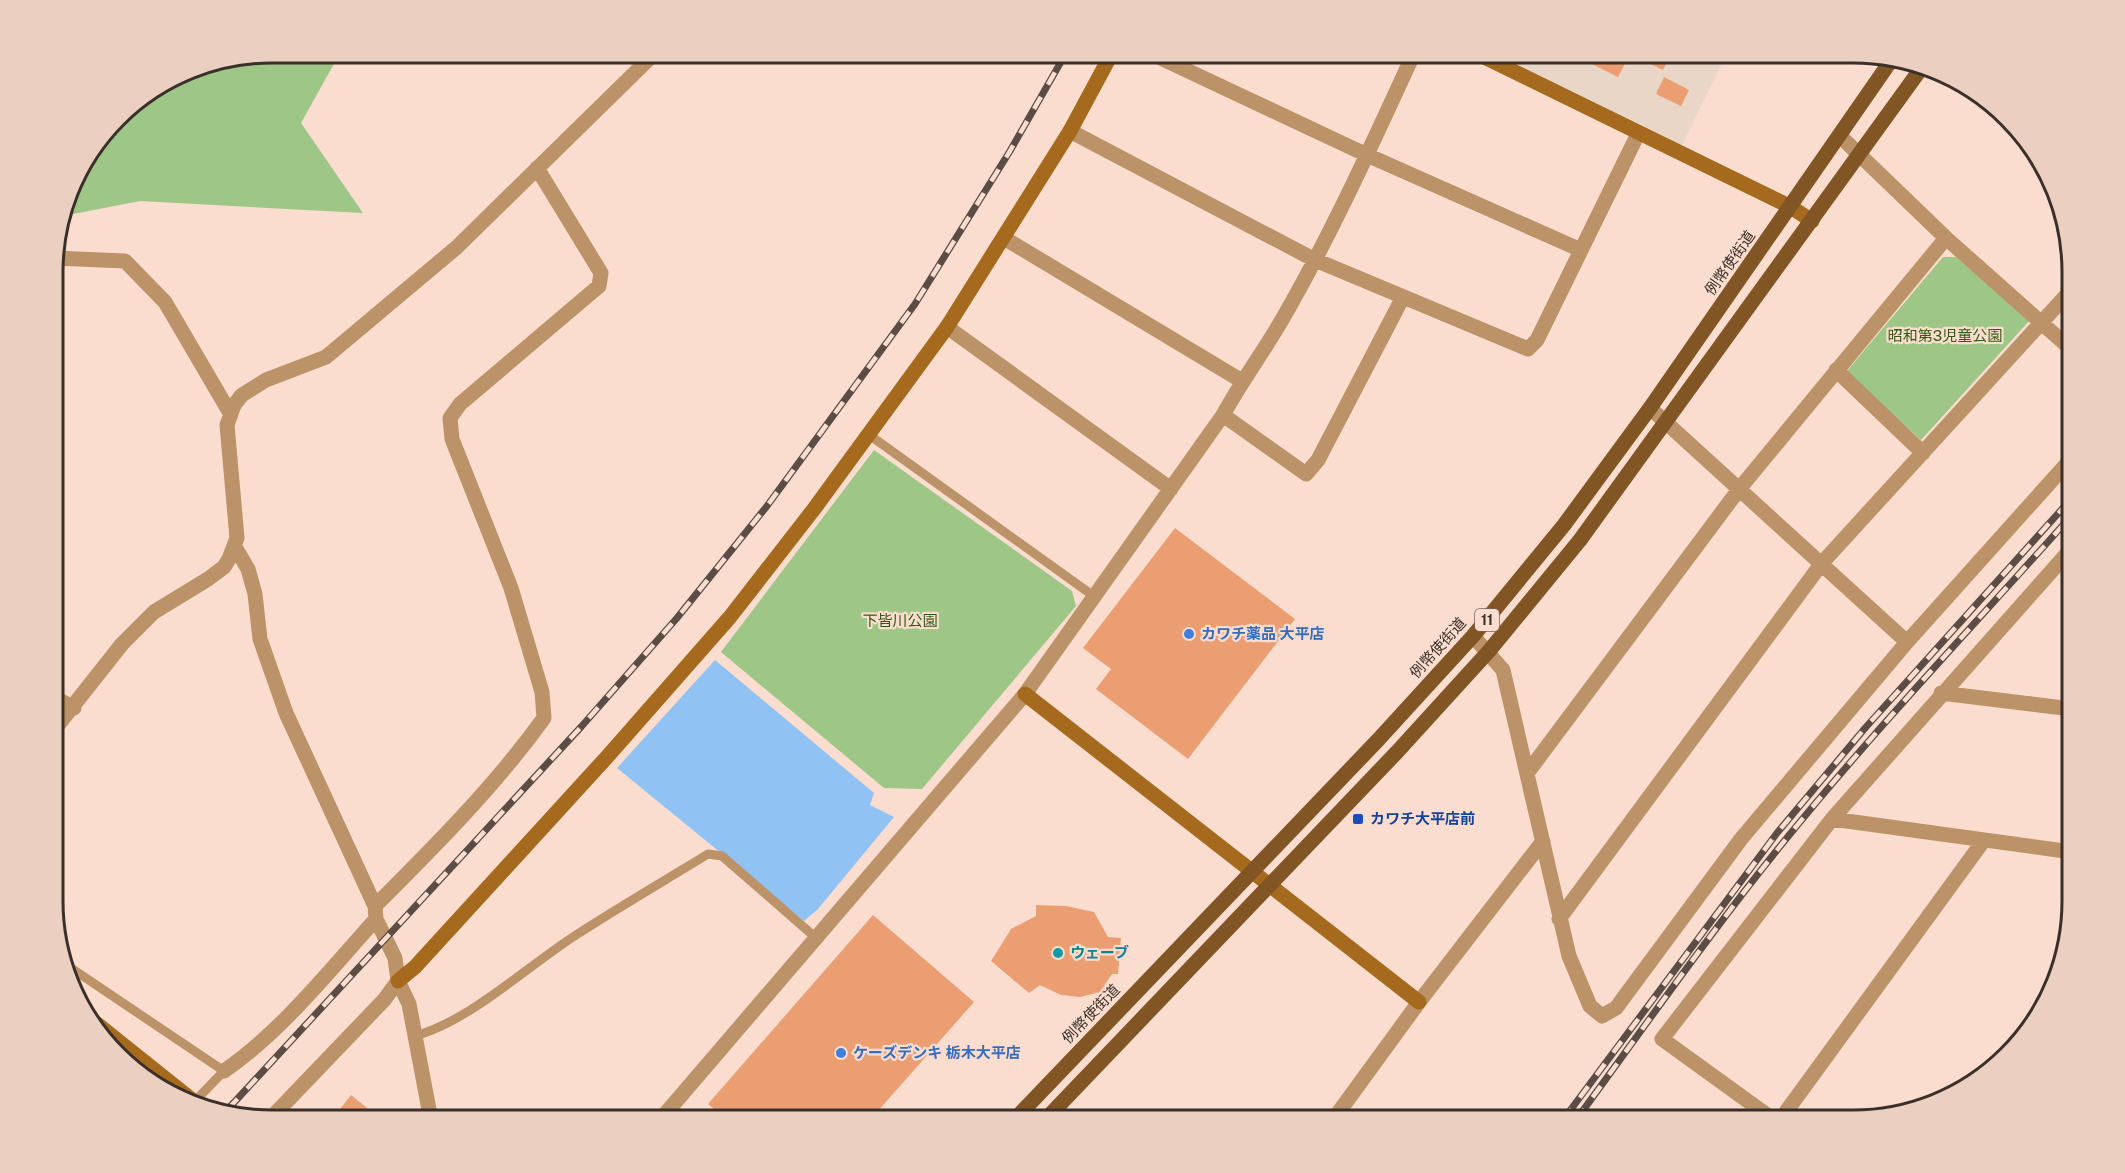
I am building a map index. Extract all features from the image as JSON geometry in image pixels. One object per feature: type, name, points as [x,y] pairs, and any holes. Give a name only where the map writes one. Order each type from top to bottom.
[{"type":"main road","name":"例幣使街道","points":[[1024,1110],[1252,872],[1473,636],[1564,525],[1650,408],[1888,66]]},
{"type":"main road","name":"11","points":[[1055,1110],[1489,651],[1580,540],[1918,73]]},
{"type":"street","points":[[63,720],[122,644],[154,612],[224,567],[235,547],[235,507],[227,437],[230,413],[234,405],[251,387],[326,357],[457,247],[644,63]]},
{"type":"street","points":[[279,1110],[384,1000],[398,981],[415,968],[730,617],[814,509],[947,327],[1005,238],[1070,131],[1106,63]]},
{"type":"street","points":[[1173,63],[1367,155],[1581,250]]},
{"type":"street","points":[[668,1110],[1025,694],[1095,597],[1223,416],[1242,381],[1282,319],[1367,155],[1409,63]]},
{"type":"street","points":[[1498,63],[1638,134],[1791,207],[1812,221]]},
{"type":"street","points":[[1070,131],[1313,259],[1528,349],[1537,340],[1638,134]]},
{"type":"street","points":[[1840,136],[1946,238],[2062,340]]},
{"type":"street","points":[[224,1071],[242,1059],[305,997],[375,912],[524,746],[544,718],[542,692],[511,588],[452,439],[450,418],[460,404],[598,286],[601,273],[537,168]]},
{"type":"street","points":[[1005,238],[1242,381]]},
{"type":"street","points":[[1528,772],[1740,488],[1946,238]]},
{"type":"street","points":[[63,258],[125,261],[165,302],[230,413]]},
{"type":"street","points":[[1223,416],[1306,474],[1318,460],[1403,297]]},
{"type":"street","points":[[1559,920],[1822,563],[2062,300]]},
{"type":"street","points":[[947,327],[1171,489]]},
{"type":"street","points":[[1836,370],[1923,453]]},
{"type":"street","points":[[1650,408],[1907,642]]},
{"type":"street","points":[[1473,636],[1489,651],[1503,670],[1569,956],[1590,1006],[1602,1016],[1617,1008],[1741,838],[1907,642],[2062,469]]},
{"type":"street","points":[[235,547],[248,569],[255,594],[260,639],[286,713],[395,958],[398,981],[409,1004],[429,1110]]},
{"type":"street","points":[[1760,1110],[1662,1039],[1832,819],[1941,693],[2062,559]]},
{"type":"street","points":[[2054,568],[2062,569]]},
{"type":"street","points":[[1941,693],[2062,708]]},
{"type":"street","points":[[1025,694],[1419,1002]]},
{"type":"street","points":[[63,702],[74,708]]},
{"type":"street","points":[[1832,819],[2062,851]]},
{"type":"street","points":[[1787,1110],[1984,840]]},
{"type":"street","points":[[1340,1110],[1419,1002],[1543,841]]},
{"type":"street","points":[[113,1037],[176,1086]]},
{"type":"lane","points":[[868,434],[1095,597]]},
{"type":"lane","points":[[414,1036],[430,1032],[493,995],[575,936],[708,854],[722,856],[815,937]]},
{"type":"lane","points":[[76,971],[224,1071],[199,1097]]},
{"type":"shaded area","points":[[1514,63],[1722,63],[1682,145]]},
{"type":"green space","points":[[259,63],[334,63],[301,123],[363,213],[140,201],[72,214],[79,192],[98,156],[124,124],[156,98],[192,79],[232,67]]},
{"type":"green space","name":"昭和第3児童公園","points":[[1943,257],[1956,257],[2030,320],[1921,440],[1846,372]]},
{"type":"green space","name":"下皆川公園","points":[[874,450],[1072,591],[1076,606],[922,789],[884,788],[721,652]]},
{"type":"water","points":[[715,660],[874,793],[870,805],[894,817],[818,909],[804,921],[617,768]]},
{"type":"building","points":[[1590,63],[1625,63],[1618,77]]},
{"type":"building","points":[[1649,63],[1666,63],[1663,70]]},
{"type":"building","points":[[1664,77],[1689,90],[1681,106],[1656,94]]},
{"type":"building","name":"カワチ薬品 大平店","points":[[1175,528],[1295,619],[1188,759],[1096,689],[1111,669],[1083,648]]},
{"type":"building","name":"ウェーブ","points":[[1036,905],[1066,906],[1094,912],[1108,937],[1121,938],[1118,974],[1112,974],[1100,992],[1080,997],[1061,995],[1040,985],[1029,993],[991,961],[1011,929],[1036,916]]},
{"type":"building","name":"ケーズデンキ 栃木大平店","points":[[873,915],[974,1002],[879,1110],[715,1110],[708,1104]]},
{"type":"building","points":[[351,1095],[370,1110],[339,1110]]},
{"type":"railway","points":[[231,1105],[581,727],[677,618],[767,506],[915,304],[1010,151],[1060,63]]},
{"type":"railway","points":[[1570,1110],[1777,833],[1866,727],[2062,509]]},
{"type":"railway","points":[[1583,1110],[1705,943],[1820,797],[2062,526]]},
{"type":"place","name":"カワチ薬品 大平店","points":[[1189,634]]},
{"type":"place","name":"カワチ大平店前","points":[[1358,819]]},
{"type":"place","name":"ウェーブ","points":[[1058,953]]},
{"type":"place","name":"ケーズデンキ 栃木大平店","points":[[841,1053]]}]
